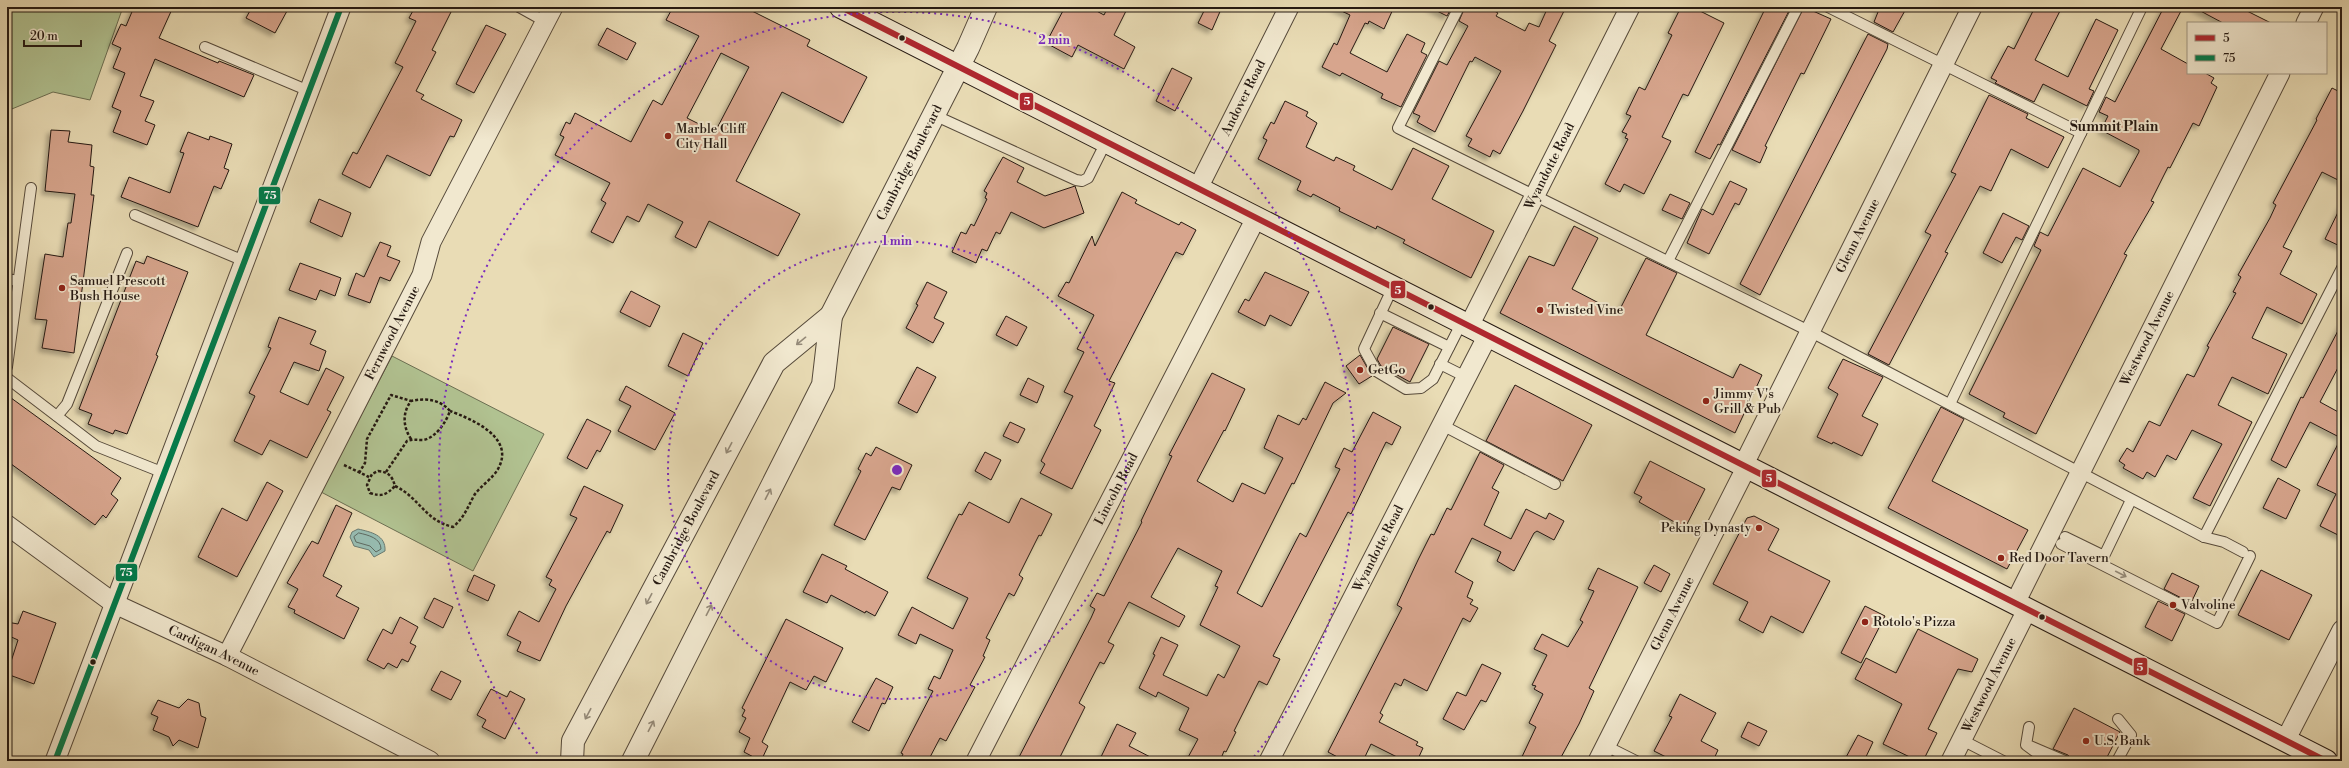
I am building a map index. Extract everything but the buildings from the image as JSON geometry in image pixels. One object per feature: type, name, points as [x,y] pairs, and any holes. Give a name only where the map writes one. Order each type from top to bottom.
[{"type":"main road","points":[[841,7],[1746,465],[2285,741],[2312,758]]},
{"type":"main road","name":"Cambridge Boulevard","points":[[633,761],[823,385],[831,316],[934,115],[986,7]]},
{"type":"main road","name":"Cambridge Boulevard","points":[[572,761],[573,742],[774,362],[831,316]]},
{"type":"street","points":[[55,761],[341,7]]},
{"type":"street","name":"Andover Road","points":[[1198,188],[1289,7]]},
{"type":"street","name":"Wyandotte Road","points":[[1269,761],[1466,377],[1473,328],[1535,195],[1630,7]]},
{"type":"street","name":"Glenn Avenue","points":[[1602,753],[1972,7]]},
{"type":"street","points":[[2306,22],[2314,7]]},
{"type":"street","name":"Fernwood Avenue","points":[[226,656],[422,275],[431,242],[550,14]]},
{"type":"street","name":"Westwood Avenue","points":[[1951,761],[1962,740],[2080,472],[2279,74]]},
{"type":"street","name":"Lincoln Road","points":[[976,761],[1256,218]]},
{"type":"street","name":"Cardigan Avenue","points":[[7,525],[115,604],[226,656],[430,761]]},
{"type":"street","points":[[2285,741],[2342,630]]},
{"type":"lane","points":[[519,7],[550,14]]},
{"type":"lane","points":[[1459,7],[1398,128],[1811,332],[2204,537],[2224,542],[2247,554],[2234,590],[2217,623],[2063,540],[2104,556],[2131,500]]},
{"type":"lane","points":[[1668,262],[1798,7]]},
{"type":"lane","points":[[1828,7],[1943,66],[2081,133]]},
{"type":"lane","points":[[1950,404],[2142,7]]},
{"type":"lane","points":[[206,47],[308,91]]},
{"type":"lane","points":[[934,115],[1076,180],[1082,181],[1088,178],[1106,142]]},
{"type":"lane","points":[[7,367],[31,188]]},
{"type":"lane","points":[[135,215],[244,261]]},
{"type":"lane","points":[[57,416],[67,404],[127,253]]},
{"type":"lane","points":[[2204,537],[2342,268]]},
{"type":"lane","points":[[7,280],[18,281]]},
{"type":"lane","points":[[1393,287],[1380,312],[1364,350],[1376,371],[1399,386],[1414,390],[1421,388],[1433,379],[1449,347],[1473,328]]},
{"type":"lane","points":[[1380,312],[1449,347]]},
{"type":"lane","points":[[1440,364],[1466,377]]},
{"type":"lane","points":[[7,378],[96,446],[164,473]]},
{"type":"lane","points":[[1442,425],[1555,484]]},
{"type":"lane","points":[[2117,761],[2131,735],[2118,719]]},
{"type":"lane","points":[[2030,727],[2026,745],[2034,761]]},
{"type":"lane","points":[[1962,740],[2004,761]]},
{"type":"lane","points":[[2026,745],[2048,761]]},
{"type":"lane","points":[[2026,745],[2044,750],[2065,761]]},
{"type":"lane","points":[[1602,753],[1636,761]]},
{"type":"path","points":[[359,473],[365,463],[367,439],[391,395],[411,401],[431,400],[446,406],[450,411],[472,420],[492,433],[501,450],[501,462],[498,469],[476,493],[463,519],[453,527],[435,521],[406,491],[395,486],[392,477],[386,472],[378,471],[369,477],[367,485],[370,493],[380,496],[386,494],[395,486]]},
{"type":"path","points":[[411,401],[406,408],[404,420],[407,432],[411,439]]},
{"type":"path","points":[[386,472],[401,447],[411,439],[424,440],[435,434],[445,422],[450,411]]},
{"type":"path","points":[[329,457],[369,477]]},
{"type":"green space","points":[[7,7],[123,7],[90,100],[53,92],[7,111]]},
{"type":"green space","points":[[392,356],[544,434],[473,571],[321,492]]},
{"type":"water","points":[[358,529],[377,535],[383,541],[385,551],[374,557],[369,550],[354,546],[350,537],[352,532]]},
{"type":"transit line","name":"75","points":[[55,761],[341,7]]},
{"type":"transit line","name":"5","points":[[841,7],[2326,761]]},
{"type":"place","name":"Marble Cliff City Hall","points":[[668,136]]},
{"type":"place","name":"Samuel Prescott Bush House","points":[[62,288]]},
{"type":"place","name":"Twisted Vine","points":[[1540,310]]},
{"type":"place","name":"GetGo","points":[[1360,370]]},
{"type":"place","name":"Jimmy V's Grill & Pub","points":[[1706,401]]},
{"type":"place","name":"Peking Dynasty","points":[[1759,528]]},
{"type":"place","name":"Red Door Tavern","points":[[2001,558]]},
{"type":"place","name":"Valvoline","points":[[2173,605]]},
{"type":"place","name":"Rotolo's Pizza","points":[[1865,622]]},
{"type":"place","name":"U.S. Bank","points":[[2086,741]]},
{"type":"district","name":"Summit Plain","points":[[2114,127]]}]
